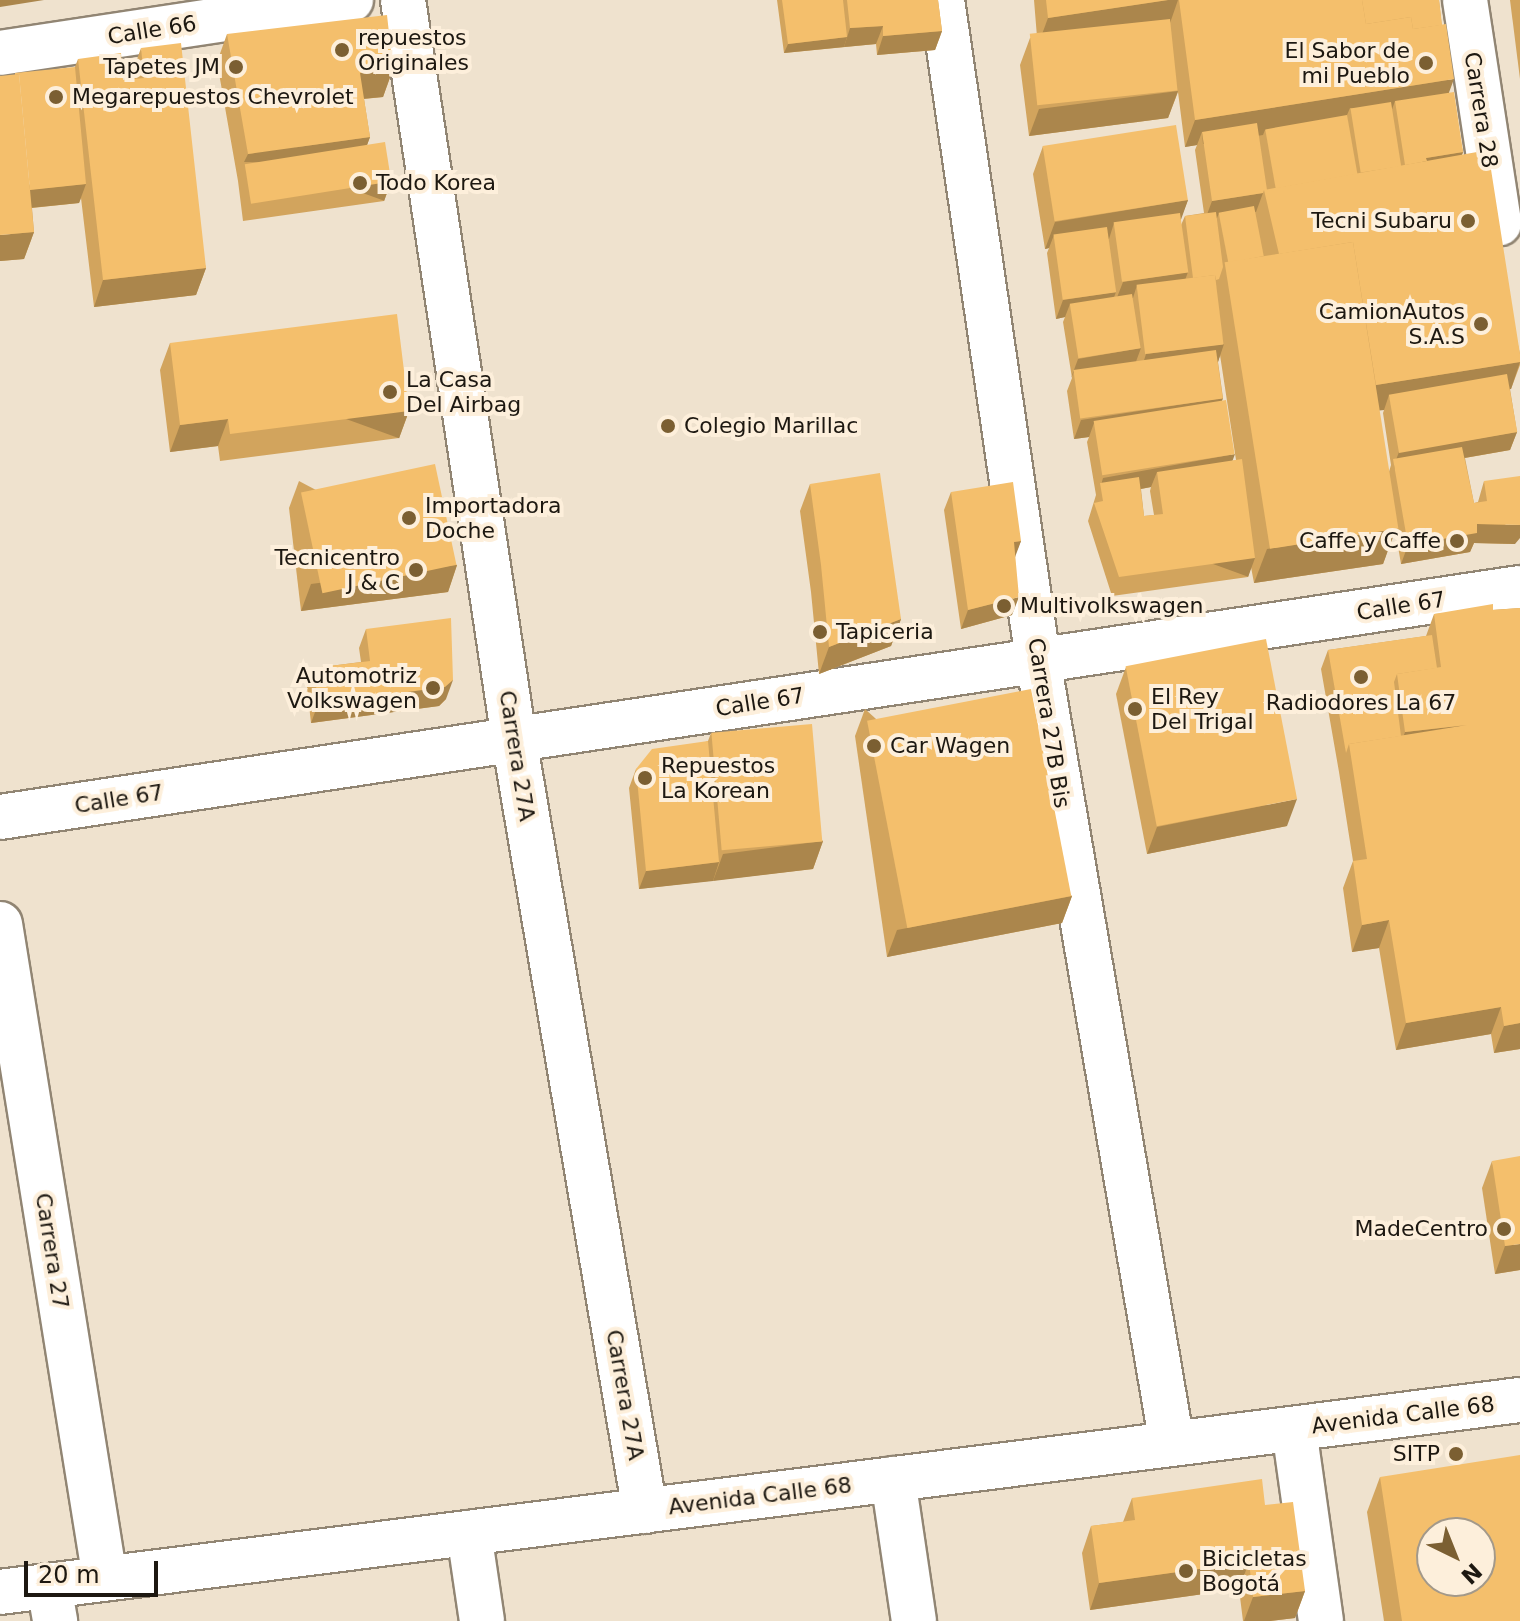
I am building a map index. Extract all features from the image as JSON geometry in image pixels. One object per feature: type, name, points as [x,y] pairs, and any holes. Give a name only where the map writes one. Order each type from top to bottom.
[{"type":"street","name":"Calle 66","points":[[0,53],[351,0]]},
{"type":"street","name":"Carrera 27A","points":[[403,0],[514,739],[645,1511]]},
{"type":"street","name":"Carrera 27B Bis","points":[[942,0],[1038,660],[1172,1444]]},
{"type":"street","name":"Carrera 28","points":[[1465,0],[1506,267]]},
{"type":"street","name":"Calle 67","points":[[0,817],[1520,588]]},
{"type":"street","name":"Carrera 27","points":[[0,924],[105,1579]]},
{"type":"street","name":"Avenida Calle 68","points":[[0,1592],[52,1603],[105,1579],[1520,1400]]},
{"type":"street","points":[[1294,1429],[1321,1621]]},
{"type":"street","points":[[893,1479],[914,1621]]},
{"type":"street","points":[[469,1533],[482,1621]]},
{"type":"building","points":[[782,0],[843,0],[847,37],[788,44]]},
{"type":"building","points":[[847,0],[938,0],[942,31],[883,36],[883,26],[850,28]]},
{"type":"building","points":[[1046,0],[1168,0],[1048,18]]},
{"type":"building","points":[[1179,0],[1362,0],[1366,24],[1411,17],[1413,29],[1446,24],[1454,79],[1195,120]]},
{"type":"building","points":[[1362,0],[1439,0],[1442,25],[1413,29],[1411,17],[1366,24]]},
{"type":"building","points":[[387,15],[393,69],[360,73],[370,137],[248,154],[227,34]]},
{"type":"building","points":[[1170,19],[1178,91],[1037,105],[1030,34]]},
{"type":"building","points":[[181,43],[206,268],[103,280],[78,59],[121,53],[123,80],[144,78],[141,48]]},
{"type":"building","points":[[75,67],[86,184],[30,190],[19,74],[15,73]]},
{"type":"building","points":[[19,74],[34,232],[0,235],[0,76]]},
{"type":"building","points":[[1454,92],[1463,152],[1405,165],[1395,101]]},
{"type":"building","points":[[1391,102],[1401,166],[1361,173],[1351,108]]},
{"type":"building","points":[[1347,115],[1357,174],[1276,189],[1265,129]]},
{"type":"building","points":[[1257,123],[1267,190],[1212,201],[1202,132]]},
{"type":"building","points":[[1176,125],[1188,200],[1055,221],[1043,146]]},
{"type":"building","points":[[385,142],[391,182],[251,204],[245,164]]},
{"type":"building","points":[[1477,152],[1479,165],[1490,163],[1520,362],[1376,385],[1353,242],[1279,254],[1264,190]]},
{"type":"building","points":[[1254,206],[1264,256],[1228,263],[1219,213]]},
{"type":"building","points":[[1216,212],[1223,267],[1219,279],[1216,280],[1215,275],[1193,278],[1185,216]]},
{"type":"building","points":[[1180,213],[1188,272],[1122,282],[1114,222]]},
{"type":"building","points":[[1107,227],[1116,292],[1063,300],[1054,235]]},
{"type":"building","points":[[1353,242],[1398,528],[1270,549],[1225,262]]},
{"type":"building","points":[[1215,275],[1224,344],[1145,354],[1137,285]]},
{"type":"building","points":[[1132,294],[1141,348],[1078,358],[1070,304]]},
{"type":"building","points":[[397,314],[409,411],[230,434],[228,419],[180,425],[170,343]]},
{"type":"building","points":[[1216,350],[1223,399],[1080,419],[1073,370]]},
{"type":"building","points":[[1507,374],[1517,432],[1399,453],[1389,395]]},
{"type":"building","points":[[1226,400],[1235,454],[1102,475],[1094,421]]},
{"type":"building","points":[[1462,447],[1474,503],[1487,501],[1484,481],[1520,476],[1520,525],[1477,524],[1477,533],[1408,545],[1393,459]]},
{"type":"building","points":[[1242,459],[1255,558],[1119,577],[1094,503],[1103,501],[1100,483],[1139,477],[1144,516],[1163,514],[1157,472]]},
{"type":"building","points":[[435,464],[456,565],[322,593],[301,492]]},
{"type":"building","points":[[880,473],[901,619],[829,647],[810,484]]},
{"type":"building","points":[[1013,482],[1021,541],[1014,542],[1019,597],[968,610],[951,492]]},
{"type":"building","points":[[1493,604],[1493,610],[1520,608],[1520,1023],[1504,1026],[1501,1007],[1406,1023],[1389,920],[1362,925],[1353,861],[1367,859],[1349,744],[1467,725],[1405,732],[1397,674],[1441,667],[1434,614]]},
{"type":"building","points":[[451,618],[453,680],[445,687],[318,704],[314,668],[370,661],[366,629]]},
{"type":"building","points":[[1432,635],[1437,668],[1397,674],[1394,682],[1401,736],[1349,744],[1346,753],[1328,650]]},
{"type":"building","points":[[1266,639],[1297,799],[1157,826],[1126,666]]},
{"type":"building","points":[[1031,689],[1071,896],[907,928],[867,721]]},
{"type":"building","points":[[812,724],[822,842],[722,850],[711,733]]},
{"type":"building","points":[[708,741],[719,862],[646,871],[636,769],[652,749]]},
{"type":"building","points":[[1520,1156],[1520,1244],[1505,1246],[1492,1161]]},
{"type":"building","points":[[1520,1455],[1520,1621],[1402,1621],[1380,1477]]},
{"type":"building","name":"Bicicletas Bogotá","points":[[1262,1479],[1265,1505],[1293,1502],[1305,1591],[1253,1597],[1249,1562],[1099,1583],[1091,1526],[1135,1520],[1132,1498]]},
{"type":"place","name":"repuestos Originales","points":[[342,50]]},
{"type":"place","name":"El Sabor de mi Pueblo","points":[[1426,63]]},
{"type":"place","name":"Tapetes JM","points":[[236,67]]},
{"type":"place","name":"Megarepuestos Chevrolet","points":[[56,97]]},
{"type":"place","name":"Todo Korea","points":[[360,183]]},
{"type":"place","name":"Tecni Subaru","points":[[1468,221]]},
{"type":"place","name":"CamionAutos S.A.S","points":[[1481,324]]},
{"type":"place","name":"La Casa Del Airbag","points":[[390,392]]},
{"type":"place","name":"Colegio Marillac","points":[[668,426]]},
{"type":"place","name":"Importadora Doche","points":[[409,518]]},
{"type":"place","name":"Caffe y Caffe","points":[[1457,541]]},
{"type":"place","name":"Tecnicentro J & C","points":[[416,570]]},
{"type":"place","name":"Multivolkswagen","points":[[1004,606]]},
{"type":"place","name":"Tapiceria","points":[[820,632]]},
{"type":"place","name":"Radiodores La 67","points":[[1361,677]]},
{"type":"place","name":"Automotriz Volkswagen","points":[[433,688]]},
{"type":"place","name":"El Rey Del Trigal","points":[[1135,709]]},
{"type":"place","name":"Car Wagen","points":[[874,746]]},
{"type":"place","name":"Repuestos La Korean","points":[[645,778]]},
{"type":"place","name":"MadeCentro","points":[[1504,1229]]},
{"type":"place","name":"SITP","points":[[1456,1454]]},
{"type":"place","name":"Bicicletas Bogotá","points":[[1186,1571]]}]
